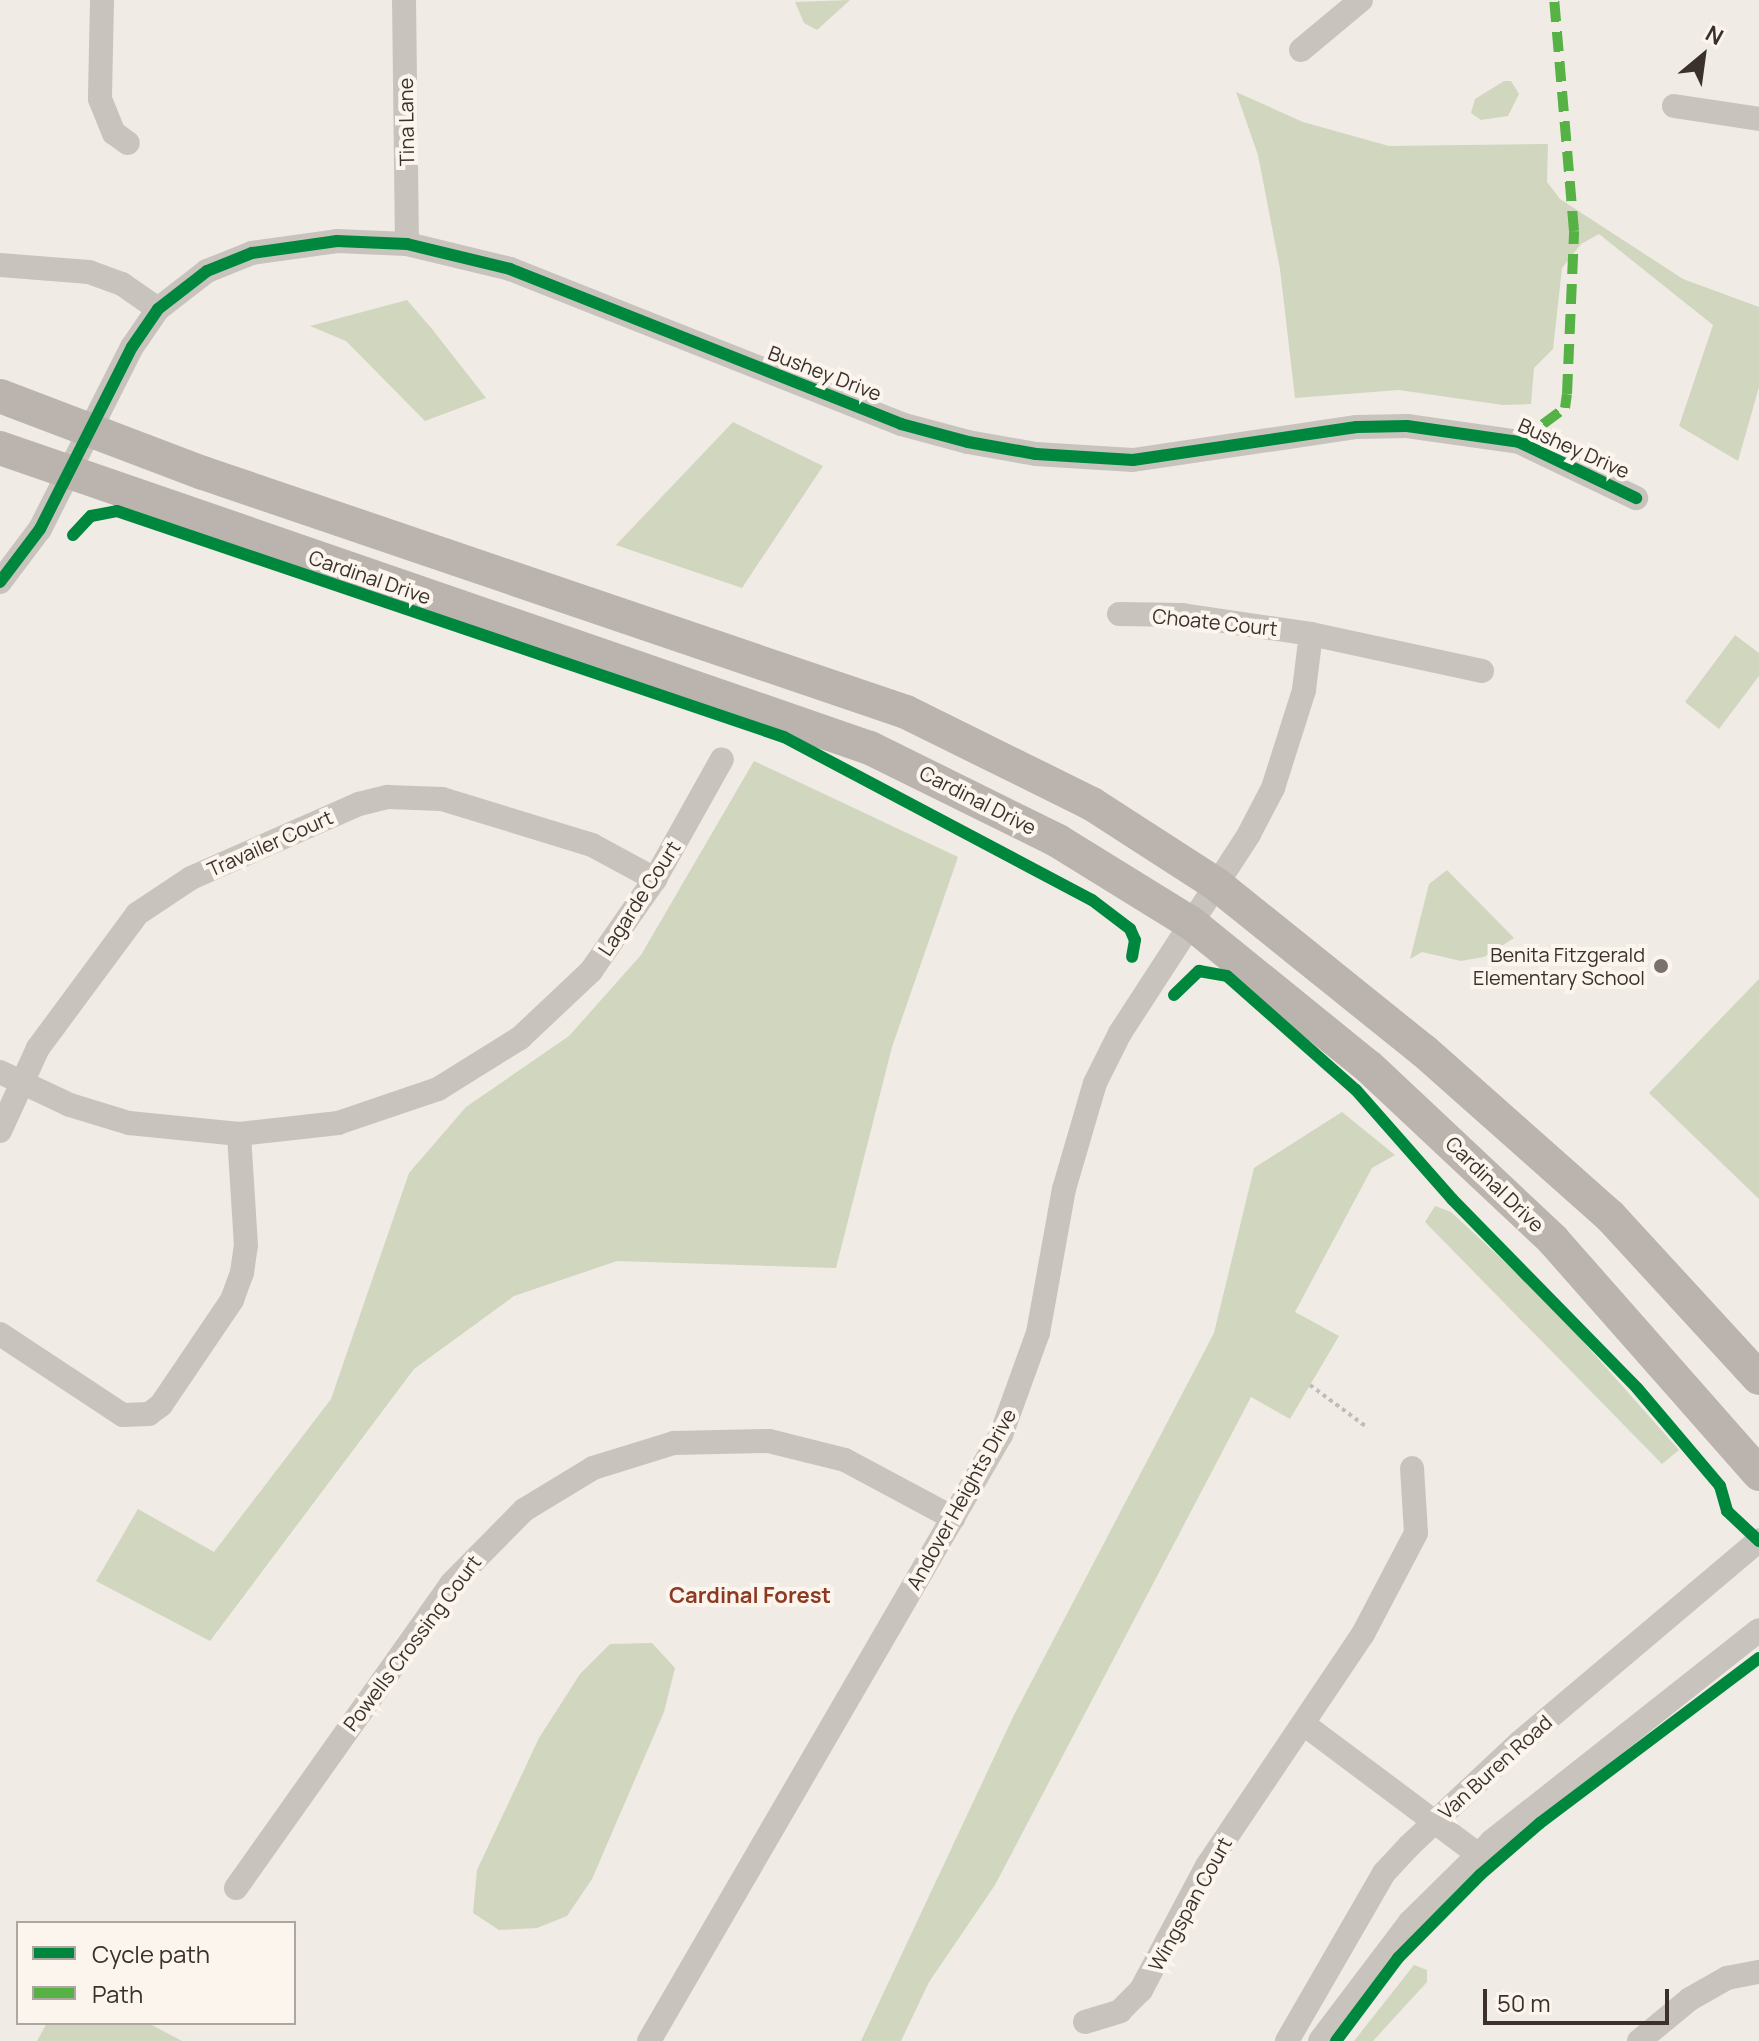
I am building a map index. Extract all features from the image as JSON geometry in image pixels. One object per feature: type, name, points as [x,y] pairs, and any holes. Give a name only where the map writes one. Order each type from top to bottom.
[{"type":"main road","points":[[0,396],[90,432],[906,712],[1092,804],[1216,884],[1311,957],[1542,1152],[1697,1306],[1759,1378]]},
{"type":"main road","name":"Cardinal Drive","points":[[0,448],[870,748],[1058,841],[1191,923],[1369,1067],[1553,1240],[1759,1474]]},
{"type":"street","points":[[102,0],[100,99],[114,133],[128,143]]},
{"type":"street","name":"Tina Lane","points":[[404,0],[407,244]]},
{"type":"street","points":[[1301,50],[1361,0]]},
{"type":"street","points":[[1674,106],[1759,119]]},
{"type":"street","name":"Bushey Drive","points":[[0,582],[40,529],[132,347],[158,309],[207,271],[252,253],[337,241],[407,244],[510,269],[901,424],[968,442],[1036,454],[1133,460],[1357,427],[1407,426],[1519,442],[1636,498]]},
{"type":"street","points":[[0,265],[89,272],[122,284],[158,309]]},
{"type":"street","name":"Choate Court","points":[[1119,614],[1182,615],[1311,634],[1482,671]]},
{"type":"street","points":[[1216,884],[1267,800],[1291,740],[1311,634]]},
{"type":"street","name":"Lagarde Court","points":[[0,1072],[22,1085],[129,1123],[239,1134],[325,1125],[389,1109],[485,1064],[553,1010],[591,971],[655,879],[722,759]]},
{"type":"street","name":"Travailer Court","points":[[0,1131],[38,1048],[137,914],[191,878],[359,804],[388,797],[442,799],[592,845],[655,879]]},
{"type":"street","name":"Andover Heights Drive","points":[[649,2041],[1001,1435],[1022,1385],[1038,1333],[1077,1135],[1095,1083],[1120,1033],[1216,884]]},
{"type":"street","points":[[0,1334],[123,1415],[149,1414],[161,1405],[232,1300],[242,1273],[246,1246],[239,1134]]},
{"type":"street","name":"Powells Crossing Court","points":[[236,1888],[451,1584],[524,1510],[593,1468],[674,1443],[769,1441],[845,1460],[953,1518]]},
{"type":"street","name":"Wingspan Court","points":[[1085,2022],[1120,2011],[1141,1990],[1207,1866],[1305,1725],[1412,1542],[1418,1510],[1412,1468]]},
{"type":"street","name":"Van Buren Road","points":[[1287,2041],[1384,1873],[1434,1822],[1759,1540]]},
{"type":"street","points":[[1320,2041],[1410,1922],[1479,1855],[1759,1630]]},
{"type":"street","points":[[1305,1725],[1479,1855]]},
{"type":"street","points":[[1639,2041],[1690,1999],[1727,1978],[1759,1972]]},
{"type":"path","points":[[1310,1385],[1368,1428]]},
{"type":"green space","points":[[850,0],[817,30],[804,23],[795,2]]},
{"type":"green space","points":[[1504,81],[1511,81],[1519,94],[1508,116],[1481,120],[1471,113],[1475,99]]},
{"type":"green space","points":[[1236,92],[1303,122],[1389,146],[1548,144],[1547,182],[1560,199],[1683,279],[1759,307],[1759,387],[1738,461],[1679,426],[1713,325],[1599,234],[1581,244],[1562,268],[1553,349],[1534,368],[1531,404],[1503,405],[1399,390],[1295,398],[1280,269],[1258,155]]},
{"type":"green space","points":[[407,300],[486,398],[425,421],[346,341],[310,326]]},
{"type":"green space","points":[[733,422],[823,466],[742,588],[616,545]]},
{"type":"green space","points":[[1735,635],[1759,653],[1759,676],[1719,729],[1685,702]]},
{"type":"green space","points":[[754,761],[958,857],[892,1047],[836,1268],[617,1261],[514,1296],[414,1369],[210,1641],[96,1581],[138,1509],[214,1552],[331,1399],[409,1173],[466,1107],[569,1036],[641,955]]},
{"type":"green space","points":[[1447,870],[1514,938],[1484,957],[1461,961],[1422,952],[1410,959],[1429,884]]},
{"type":"green space","points":[[1759,979],[1759,1199],[1649,1093]]},
{"type":"green space","points":[[1342,1112],[1395,1155],[1372,1168],[1295,1312],[1339,1336],[1290,1419],[1251,1397],[995,1885],[929,1982],[901,2041],[861,2041],[1014,1715],[1214,1333],[1254,1168]]},
{"type":"green space","points":[[1435,1206],[1451,1212],[1548,1302],[1679,1450],[1662,1464],[1425,1222]]},
{"type":"green space","points":[[652,1643],[675,1668],[664,1712],[592,1879],[567,1916],[537,1928],[499,1930],[473,1913],[477,1870],[539,1738],[580,1674],[610,1644]]},
{"type":"green space","points":[[1414,1965],[1427,1970],[1427,1982],[1373,2041],[1354,2041]]},
{"type":"green space","points":[[46,2025],[152,2025],[182,2041],[37,2041]]},
{"type":"marked path","points":[[1519,442],[1565,408],[1567,394],[1574,231],[1554,0]]},
{"type":"cycle path","points":[[0,582],[40,529],[132,347],[158,309],[207,271],[252,253],[337,241],[407,244],[510,269],[901,424],[968,442],[1036,454],[1133,460],[1357,427],[1407,426],[1519,442],[1636,498]]},
{"type":"cycle path","points":[[73,535],[91,516],[117,511],[784,737],[1092,900],[1130,929],[1135,940],[1132,957]]},
{"type":"cycle path","points":[[1174,995],[1199,971],[1227,976],[1356,1090],[1452,1199],[1637,1388],[1720,1486],[1727,1511],[1759,1541]]},
{"type":"cycle path","points":[[1336,2041],[1398,1958],[1480,1875],[1540,1823],[1759,1658]]},
{"type":"place","name":"Benita Fitzgerald Elementary School","points":[[1661,966]]},
{"type":"district","name":"Cardinal Forest","points":[[750,1596]]}]
